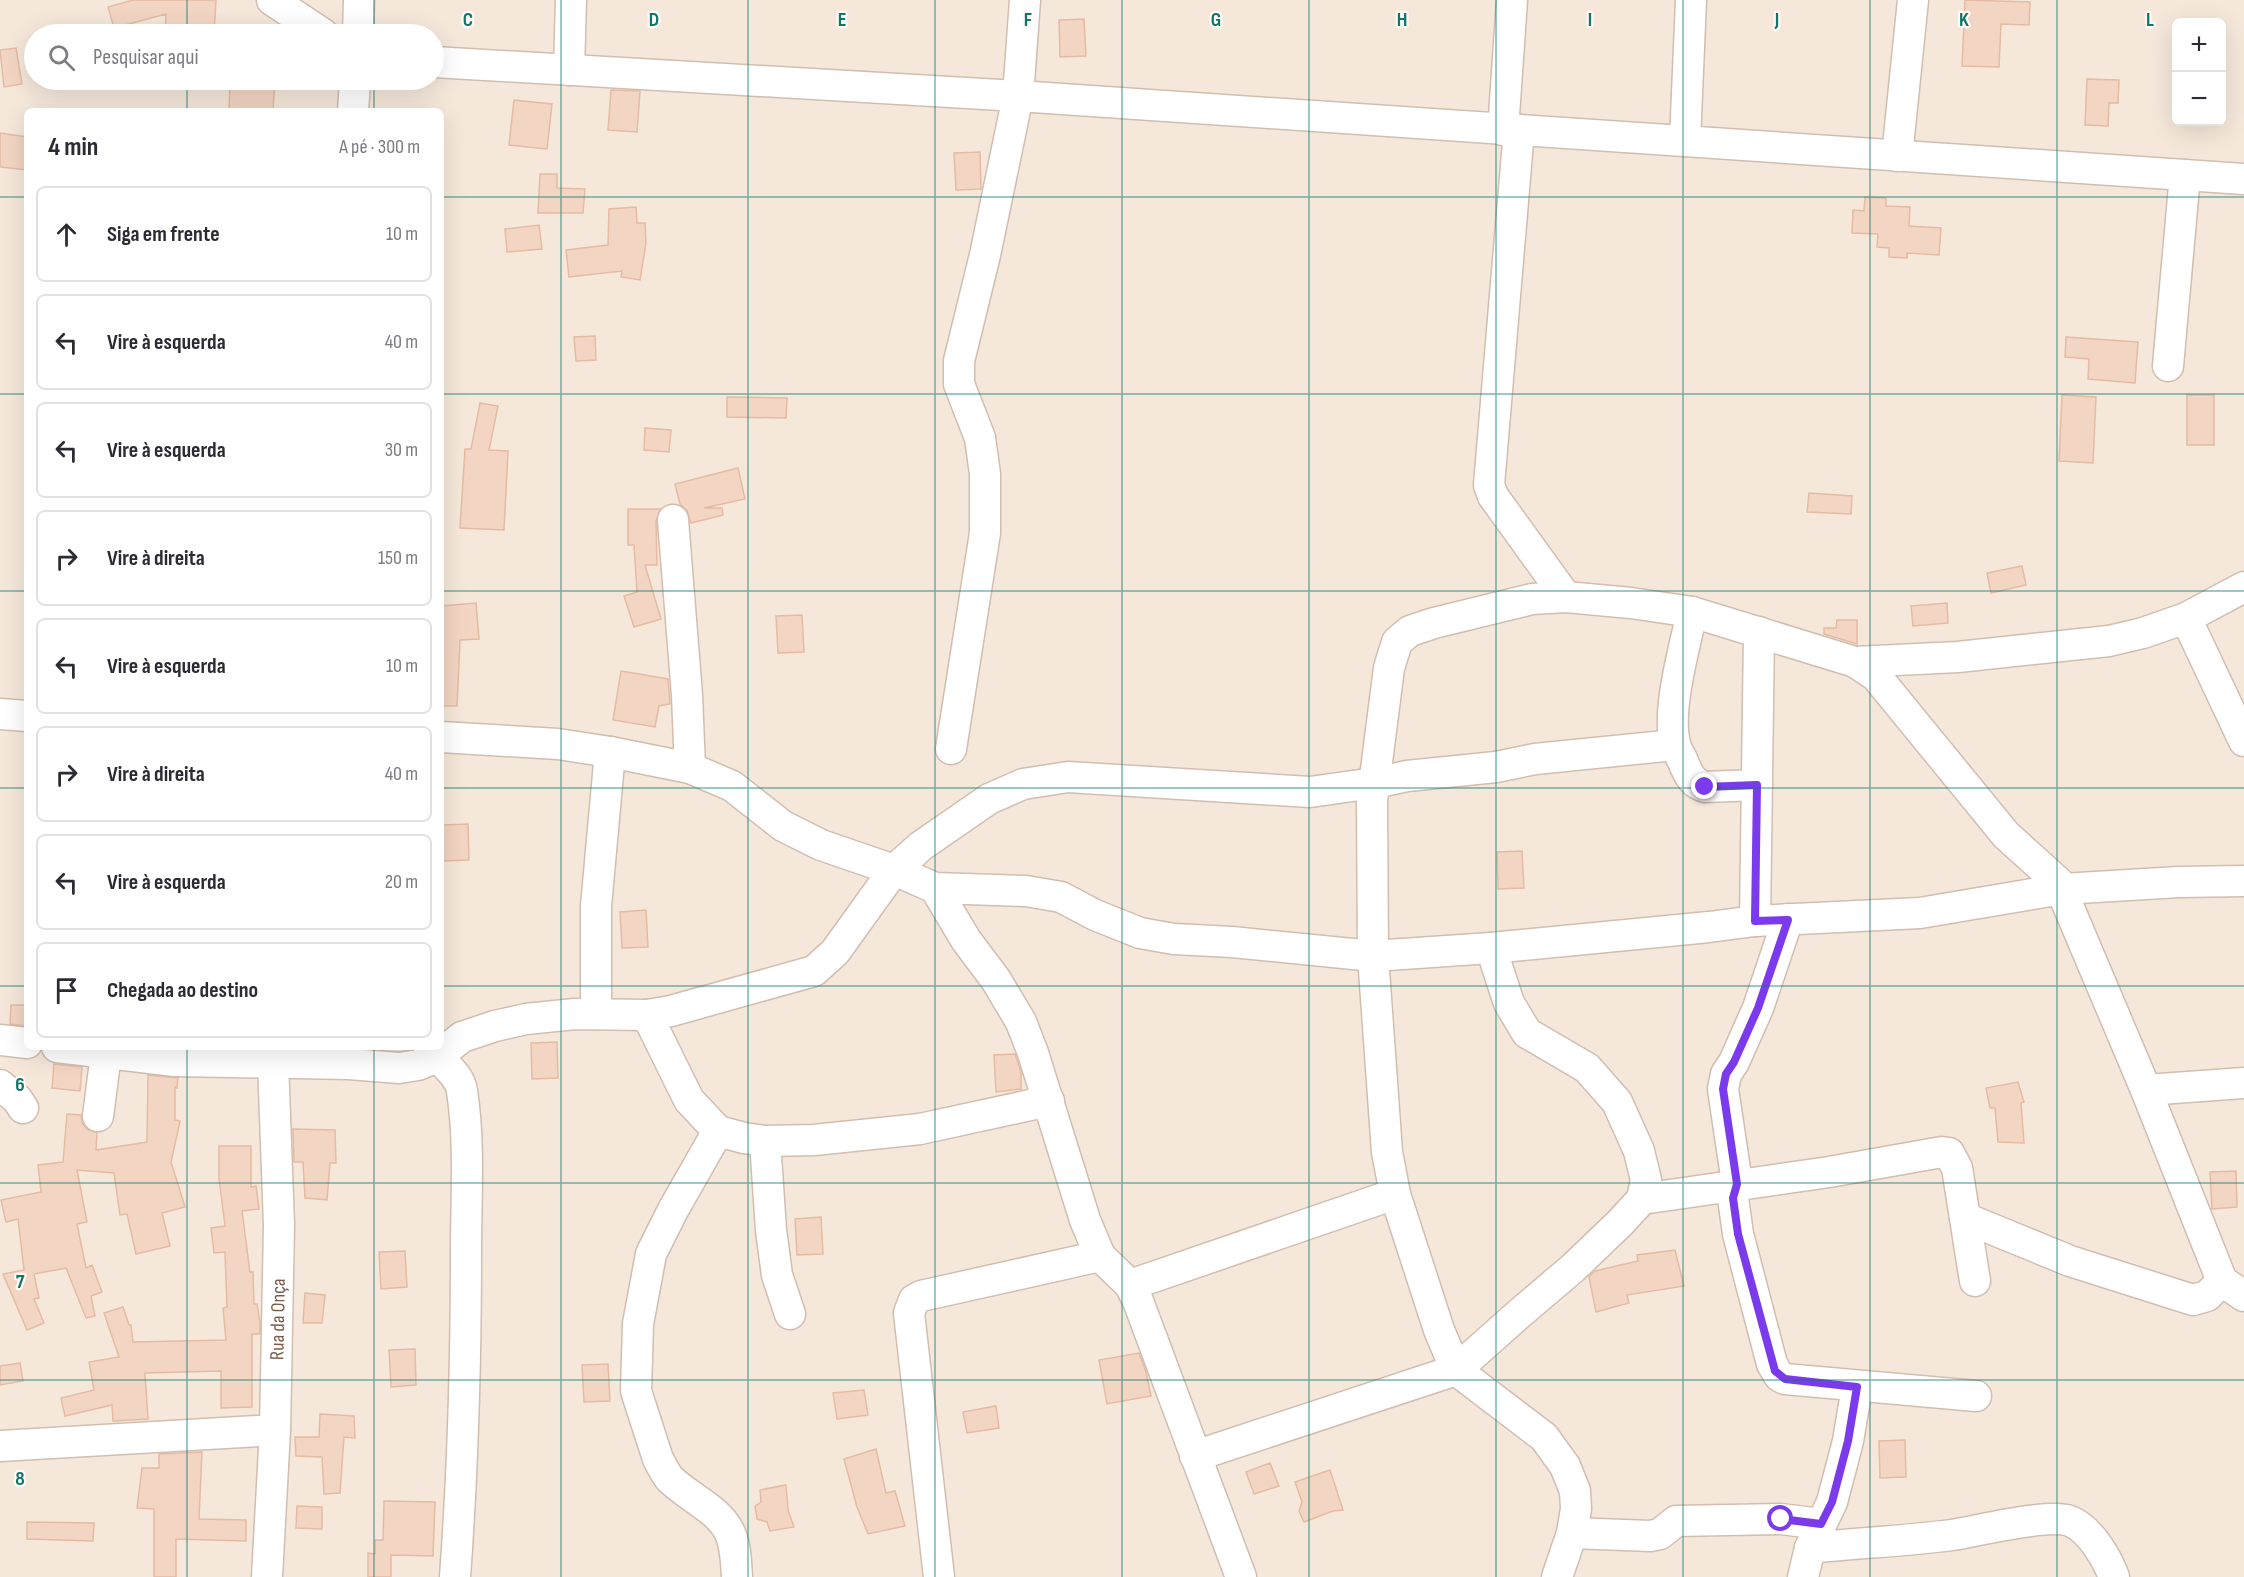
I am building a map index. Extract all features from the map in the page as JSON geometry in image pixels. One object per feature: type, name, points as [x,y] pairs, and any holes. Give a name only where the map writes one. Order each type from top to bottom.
[{"type":"street","points":[[272,0],[308,24]]},
{"type":"street","points":[[359,24],[360,0]]},
{"type":"street","points":[[569,70],[571,0]]},
{"type":"street","points":[[951,749],[985,533],[985,474],[981,438],[959,384],[959,361],[985,255],[1017,96],[1025,0]]},
{"type":"street","points":[[1512,0],[1511,130],[1488,476],[1493,496],[1566,597]]},
{"type":"street","points":[[1685,141],[1691,0]]},
{"type":"street","points":[[1897,156],[1913,0]]},
{"type":"street","points":[[444,63],[1017,96],[2244,179]]},
{"type":"street","points":[[353,108],[354,90]]},
{"type":"street","points":[[2168,366],[2185,175]]},
{"type":"street","points":[[673,520],[687,695],[690,768]]},
{"type":"street","points":[[1855,662],[1958,657],[2109,641],[2143,633],[2186,618],[2244,586]]},
{"type":"street","points":[[1557,1577],[1572,1533],[1576,1509],[1575,1491],[1565,1466],[1544,1437],[1456,1370],[1439,1330],[1395,1194],[1387,1152],[1373,956],[1372,801],[1389,668],[1396,642],[1410,631],[1434,623],[1532,599],[1566,597],[1692,612],[1855,662],[1876,676],[2006,835],[2052,875],[2062,889],[2233,1289],[2193,1300],[2070,1261],[1965,1218]]},
{"type":"street","points":[[1692,612],[1672,718],[1676,745],[1691,778],[1697,785],[1705,787],[1757,785]]},
{"type":"street","points":[[2186,618],[2244,741]]},
{"type":"street","points":[[1755,921],[1759,632]]},
{"type":"street","points":[[0,714],[24,716]]},
{"type":"street","points":[[444,737],[558,744],[690,768],[732,786],[783,826],[821,845],[894,870],[935,888],[1026,891],[1061,897],[1095,915],[1140,933],[1163,937],[1373,956],[1491,948],[1755,921],[1920,913],[2062,889],[2179,882],[2244,881]]},
{"type":"street","points":[[444,1047],[462,1037],[526,1019],[596,1014],[647,1015],[671,1011],[814,971],[835,952],[894,870],[921,846],[989,799],[1023,784],[1068,777],[1302,792],[1374,783],[1407,776],[1455,773],[1535,759],[1676,745]]},
{"type":"street","points":[[596,1014],[596,906],[610,752]]},
{"type":"street","points":[[935,888],[966,940],[996,980],[1021,1022],[1085,1220],[1100,1256],[1130,1286],[1138,1301],[1241,1577]]},
{"type":"street","points":[[1788,920],[1758,1008],[1734,1062],[1726,1074],[1723,1089],[1737,1184],[1733,1198],[1738,1234],[1775,1371],[1785,1379],[1976,1396]]},
{"type":"street","points":[[1195,1456],[1456,1370],[1573,1268],[1621,1222],[1642,1198],[1646,1180],[1639,1151],[1617,1102],[1587,1068],[1527,1032],[1509,1003],[1491,948]]},
{"type":"street","points":[[647,1015],[689,1100],[718,1131],[744,1138],[765,1141],[814,1140],[920,1129],[1048,1101]]},
{"type":"street","points":[[0,1040],[24,1043]]},
{"type":"street","points":[[78,1050],[106,1054],[175,1054],[273,1062],[399,1068],[418,1065],[435,1052],[456,1074],[462,1089],[466,1144],[466,1311],[463,1476],[455,1577]]},
{"type":"street","points":[[98,1116],[106,1054]]},
{"type":"street","name":"Rua da Onça","points":[[267,1577],[275,1430],[279,1225],[273,1062]]},
{"type":"street","points":[[2146,1089],[2244,1083]]},
{"type":"street","points":[[0,1085],[17,1099],[23,1108]]},
{"type":"street","points":[[718,1131],[651,1254],[638,1324],[636,1391],[658,1459],[664,1470],[670,1479],[723,1521],[730,1533],[734,1546],[737,1577]]},
{"type":"street","points":[[765,1141],[771,1230],[777,1275],[790,1314]]},
{"type":"street","points":[[1642,1198],[1829,1172],[1942,1152],[1949,1153],[1957,1168],[1975,1281]]},
{"type":"street","points":[[1130,1286],[1395,1194]]},
{"type":"street","points":[[939,1577],[909,1313],[914,1300],[921,1296],[1100,1256]]},
{"type":"street","points":[[1803,1577],[1816,1536],[1832,1502],[1848,1441],[1857,1387]]},
{"type":"street","points":[[0,1446],[275,1430]]},
{"type":"street","points":[[1572,1533],[1650,1536],[1660,1534],[1676,1521],[1781,1519],[1816,1536],[1952,1535],[2053,1518],[2071,1521],[2090,1537],[2107,1559],[2114,1577]]},
{"type":"shaded area","points":[[0,0],[2244,0],[2244,1577],[0,1577]]},
{"type":"building","points":[[133,0],[216,0],[215,24],[166,24],[166,14],[129,24],[113,24],[108,7]]},
{"type":"building","points":[[1965,0],[2030,2],[2029,25],[2001,24],[1999,67],[1962,66]]},
{"type":"building","points":[[1084,19],[1086,56],[1060,57],[1059,20]]},
{"type":"building","points":[[16,48],[22,84],[4,87],[0,50]]},
{"type":"building","points":[[2087,79],[2119,80],[2118,103],[2109,103],[2108,126],[2085,125]]},
{"type":"building","points":[[230,90],[274,90],[273,108],[229,108]]},
{"type":"building","points":[[611,90],[640,91],[637,132],[608,130]]},
{"type":"building","points":[[514,100],[552,104],[547,149],[509,145]]},
{"type":"building","points":[[0,133],[24,137],[24,170],[0,167]]},
{"type":"building","points":[[980,152],[981,189],[956,190],[954,153]]},
{"type":"building","points":[[540,174],[557,174],[557,188],[585,189],[583,213],[538,213]]},
{"type":"building","points":[[1865,197],[1886,198],[1886,206],[1910,207],[1909,226],[1941,228],[1939,255],[1907,253],[1907,258],[1889,257],[1889,248],[1877,247],[1878,234],[1852,233],[1853,210],[1864,211]]},
{"type":"building","points":[[636,207],[637,223],[645,223],[646,243],[640,280],[621,277],[622,271],[569,277],[566,250],[608,245],[609,209]]},
{"type":"building","points":[[539,225],[542,249],[507,252],[505,229]]},
{"type":"building","points":[[595,336],[596,360],[576,361],[574,337]]},
{"type":"building","points":[[2066,337],[2138,342],[2135,383],[2088,379],[2089,359],[2065,357]]},
{"type":"building","points":[[2062,395],[2096,397],[2093,463],[2059,461]]},
{"type":"building","points":[[2187,395],[2214,395],[2214,445],[2187,445]]},
{"type":"building","points":[[727,397],[787,398],[786,418],[727,417]]},
{"type":"building","points":[[480,403],[498,406],[489,450],[508,451],[504,530],[460,528],[465,449],[471,449]]},
{"type":"building","points":[[645,428],[671,430],[669,452],[644,450]]},
{"type":"building","points":[[738,468],[745,499],[704,508],[722,508],[723,515],[691,523],[687,511],[680,504],[675,484]]},
{"type":"building","points":[[1809,493],[1852,496],[1851,514],[1807,512]]},
{"type":"building","points":[[628,509],[661,509],[656,521],[657,565],[645,565],[661,619],[634,627],[624,596],[637,592],[634,545],[628,545]]},
{"type":"building","points":[[2022,566],[2026,585],[1991,593],[1987,573]]},
{"type":"building","points":[[476,603],[479,639],[460,640],[457,706],[444,706],[444,606]]},
{"type":"building","points":[[1947,603],[1948,623],[1913,626],[1911,606]]},
{"type":"building","points":[[802,615],[804,652],[778,653],[776,616]]},
{"type":"building","points":[[1837,620],[1857,620],[1857,644],[1824,634],[1824,628],[1836,628]]},
{"type":"building","points":[[621,671],[668,679],[670,704],[659,706],[655,727],[613,720]]},
{"type":"building","points":[[468,824],[469,860],[444,861],[444,825]]},
{"type":"building","points":[[1522,851],[1524,888],[1498,889],[1497,852]]},
{"type":"building","points":[[646,910],[648,947],[622,948],[620,912]]},
{"type":"building","points":[[11,1005],[24,1005],[24,1026],[10,1024]]},
{"type":"building","points":[[557,1042],[558,1078],[532,1079],[531,1043]]},
{"type":"building","points":[[1015,1054],[1021,1072],[1021,1089],[996,1092],[994,1055]]},
{"type":"building","points":[[54,1064],[82,1067],[80,1091],[52,1088]]},
{"type":"building","points":[[148,1075],[178,1078],[177,1088],[175,1087],[175,1120],[180,1121],[171,1162],[185,1207],[162,1213],[170,1246],[136,1254],[127,1214],[120,1215],[114,1173],[77,1170],[87,1222],[77,1224],[86,1268],[92,1265],[102,1292],[91,1296],[95,1316],[86,1318],[66,1268],[34,1274],[39,1298],[34,1299],[44,1323],[27,1330],[3,1274],[24,1270],[18,1219],[6,1222],[1,1200],[41,1192],[38,1165],[63,1162],[67,1114],[81,1115],[82,1123],[87,1129],[97,1133],[96,1150],[147,1142]]},
{"type":"building","points":[[2018,1082],[2024,1102],[2021,1103],[2024,1143],[1998,1142],[1995,1108],[1990,1108],[1986,1088]]},
{"type":"building","points":[[293,1129],[335,1130],[336,1163],[330,1163],[327,1200],[305,1198],[303,1162],[294,1162]]},
{"type":"building","points":[[219,1146],[251,1146],[251,1187],[256,1186],[259,1209],[242,1211],[250,1272],[253,1272],[254,1304],[257,1304],[260,1323],[260,1334],[252,1334],[252,1407],[221,1408],[221,1371],[145,1373],[148,1419],[113,1421],[112,1405],[65,1416],[61,1398],[94,1390],[89,1362],[119,1357],[104,1313],[123,1307],[129,1325],[131,1325],[133,1342],[226,1340],[223,1308],[227,1307],[225,1252],[214,1253],[211,1228],[225,1226],[219,1178]]},
{"type":"building","points":[[2236,1171],[2237,1207],[2212,1209],[2210,1172]]},
{"type":"building","points":[[821,1217],[823,1254],[797,1255],[795,1219]]},
{"type":"building","points":[[1675,1250],[1684,1286],[1627,1295],[1629,1303],[1596,1312],[1589,1277],[1595,1271],[1638,1261],[1637,1255]]},
{"type":"building","points":[[405,1251],[407,1287],[381,1289],[379,1252]]},
{"type":"building","points":[[305,1293],[325,1295],[322,1323],[303,1323]]},
{"type":"building","points":[[415,1349],[416,1385],[391,1387],[389,1350]]},
{"type":"building","points":[[1139,1353],[1151,1396],[1107,1404],[1099,1360]]},
{"type":"building","points":[[20,1363],[23,1381],[0,1385],[0,1366]]},
{"type":"building","points":[[608,1364],[610,1401],[584,1402],[582,1365]]},
{"type":"building","points":[[864,1390],[868,1415],[837,1419],[833,1393]]},
{"type":"building","points":[[996,1406],[999,1428],[967,1433],[963,1412]]},
{"type":"building","points":[[320,1414],[354,1416],[355,1438],[344,1437],[340,1493],[324,1494],[322,1457],[296,1456],[295,1437],[319,1437]]},
{"type":"building","points":[[1905,1440],[1906,1477],[1880,1478],[1879,1441]]},
{"type":"building","points":[[876,1449],[886,1493],[895,1491],[905,1526],[868,1534],[857,1507],[844,1459]]},
{"type":"building","points":[[202,1452],[199,1519],[246,1520],[246,1541],[176,1539],[176,1577],[154,1577],[154,1509],[137,1508],[142,1468],[159,1468],[159,1454]]},
{"type":"building","points":[[1270,1463],[1279,1486],[1254,1494],[1246,1472]]},
{"type":"building","points":[[1330,1470],[1343,1510],[1333,1511],[1304,1522],[1299,1511],[1302,1502],[1295,1482]]},
{"type":"building","points":[[786,1485],[788,1510],[794,1527],[770,1531],[767,1522],[757,1519],[755,1506],[761,1502],[760,1490]]},
{"type":"building","points":[[384,1501],[435,1502],[433,1556],[391,1555],[391,1577],[368,1577],[368,1553],[375,1554],[375,1540],[383,1540]]},
{"type":"building","points":[[297,1506],[322,1507],[322,1529],[296,1528]]},
{"type":"building","points":[[27,1522],[94,1523],[93,1541],[27,1539]]},
{"type":"route","points":[[1705,787],[1757,785],[1755,921],[1788,920],[1758,1008],[1734,1062],[1726,1074],[1723,1089],[1737,1184],[1733,1198],[1738,1234],[1775,1371],[1785,1379],[1857,1387],[1848,1441],[1832,1502],[1821,1524],[1781,1519]]}]
